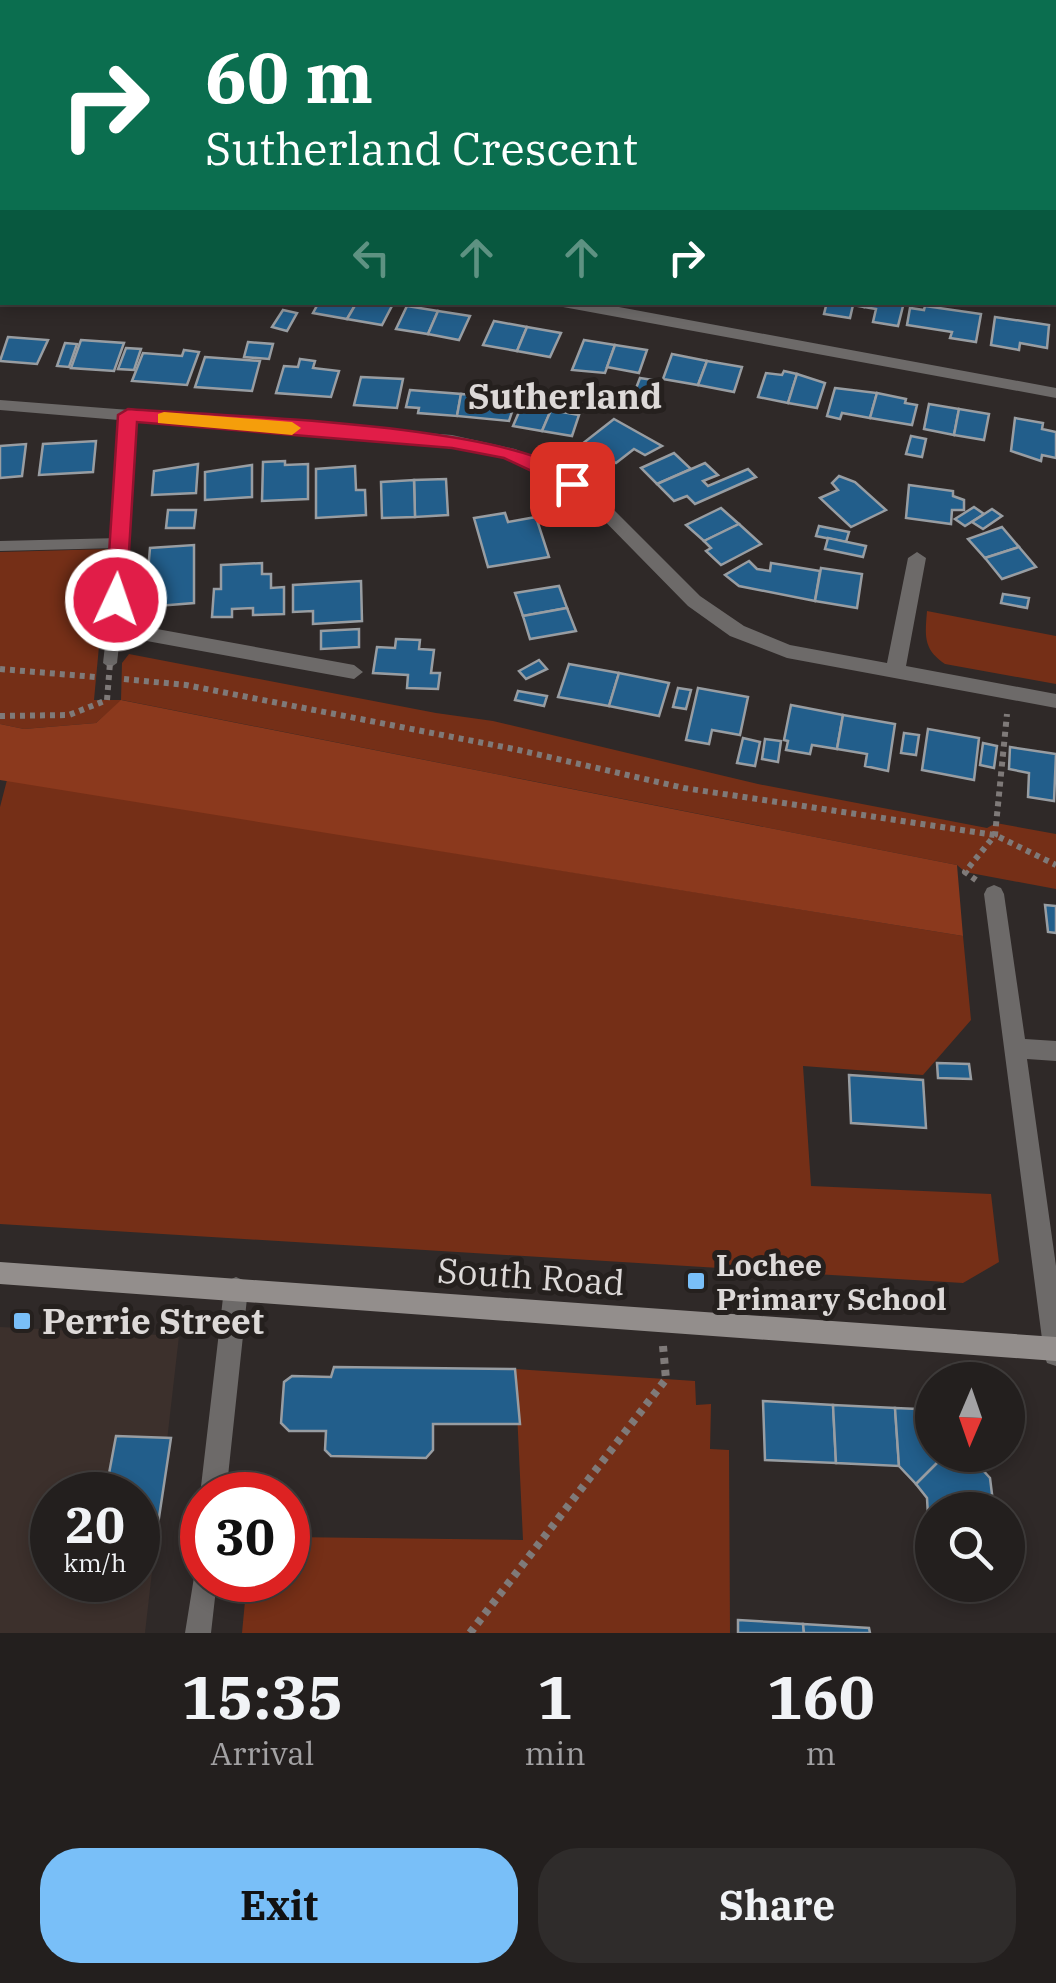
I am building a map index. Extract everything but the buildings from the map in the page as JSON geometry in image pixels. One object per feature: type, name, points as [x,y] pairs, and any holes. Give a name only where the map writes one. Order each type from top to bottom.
[{"type":"street","points":[[579,305],[1056,392]]},
{"type":"street","points":[[0,405],[452,441],[508,452],[556,472],[588,495],[694,601],[738,631],[787,651],[1056,701]]},
{"type":"street","points":[[128,415],[114,628],[354,672]]},
{"type":"street","points":[[896,672],[916,558]]},
{"type":"street","points":[[994,894],[1056,1351]]},
{"type":"street","points":[[1013,1048],[1056,1051]]},
{"type":"street","name":"South Road","points":[[0,1273],[1056,1351]]},
{"type":"street","points":[[216,1472],[236,1289]]},
{"type":"street","points":[[198,1633],[202,1602]]},
{"type":"lane","points":[[0,546],[119,543]]},
{"type":"lane","points":[[110,663],[114,628]]},
{"type":"path","points":[[0,716],[29,719],[89,712],[107,700],[110,663]]},
{"type":"path","points":[[0,669],[186,685],[514,749],[684,788],[995,835],[1056,865]]},
{"type":"path","points":[[966,872],[995,835],[1009,692]]},
{"type":"path","points":[[470,1633],[666,1380],[661,1320]]},
{"type":"shaded area","points":[[108,549],[94,700],[121,700],[122,663],[129,654],[493,721],[758,784],[987,828],[996,823],[1056,834],[1056,889],[965,872],[957,865],[122,700],[96,723],[24,729],[0,724],[0,552]]},
{"type":"shaded area","points":[[927,611],[1056,636],[1056,684],[945,664],[927,641]]},
{"type":"shaded area","points":[[121,700],[957,865],[963,936],[0,780],[0,724],[24,729],[96,723]]},
{"type":"shaded area","points":[[7,780],[963,936],[971,1020],[923,1075],[803,1066],[811,1186],[991,1194],[999,1262],[963,1283],[0,1224],[0,807]]},
{"type":"shaded area","points":[[0,1327],[179,1336],[160,1502],[160,1472],[30,1472],[30,1602],[149,1602],[145,1633],[0,1633]]},
{"type":"shaded area","points":[[515,1369],[695,1381],[696,1405],[711,1404],[710,1449],[729,1450],[730,1633],[242,1633],[245,1602],[310,1602],[310,1537],[523,1540]]},
{"type":"slow traffic","points":[[164,418],[292,428]]},
{"type":"place","name":"Lochee Primary School","points":[[696,1281]]},
{"type":"place","name":"Perrie Street","points":[[22,1321]]},
{"type":"district","name":"Sutherland","points":[[565,396]]},
{"type":"route","points":[[116,600],[128,415],[452,441],[508,452],[556,472],[572,484]]}]
